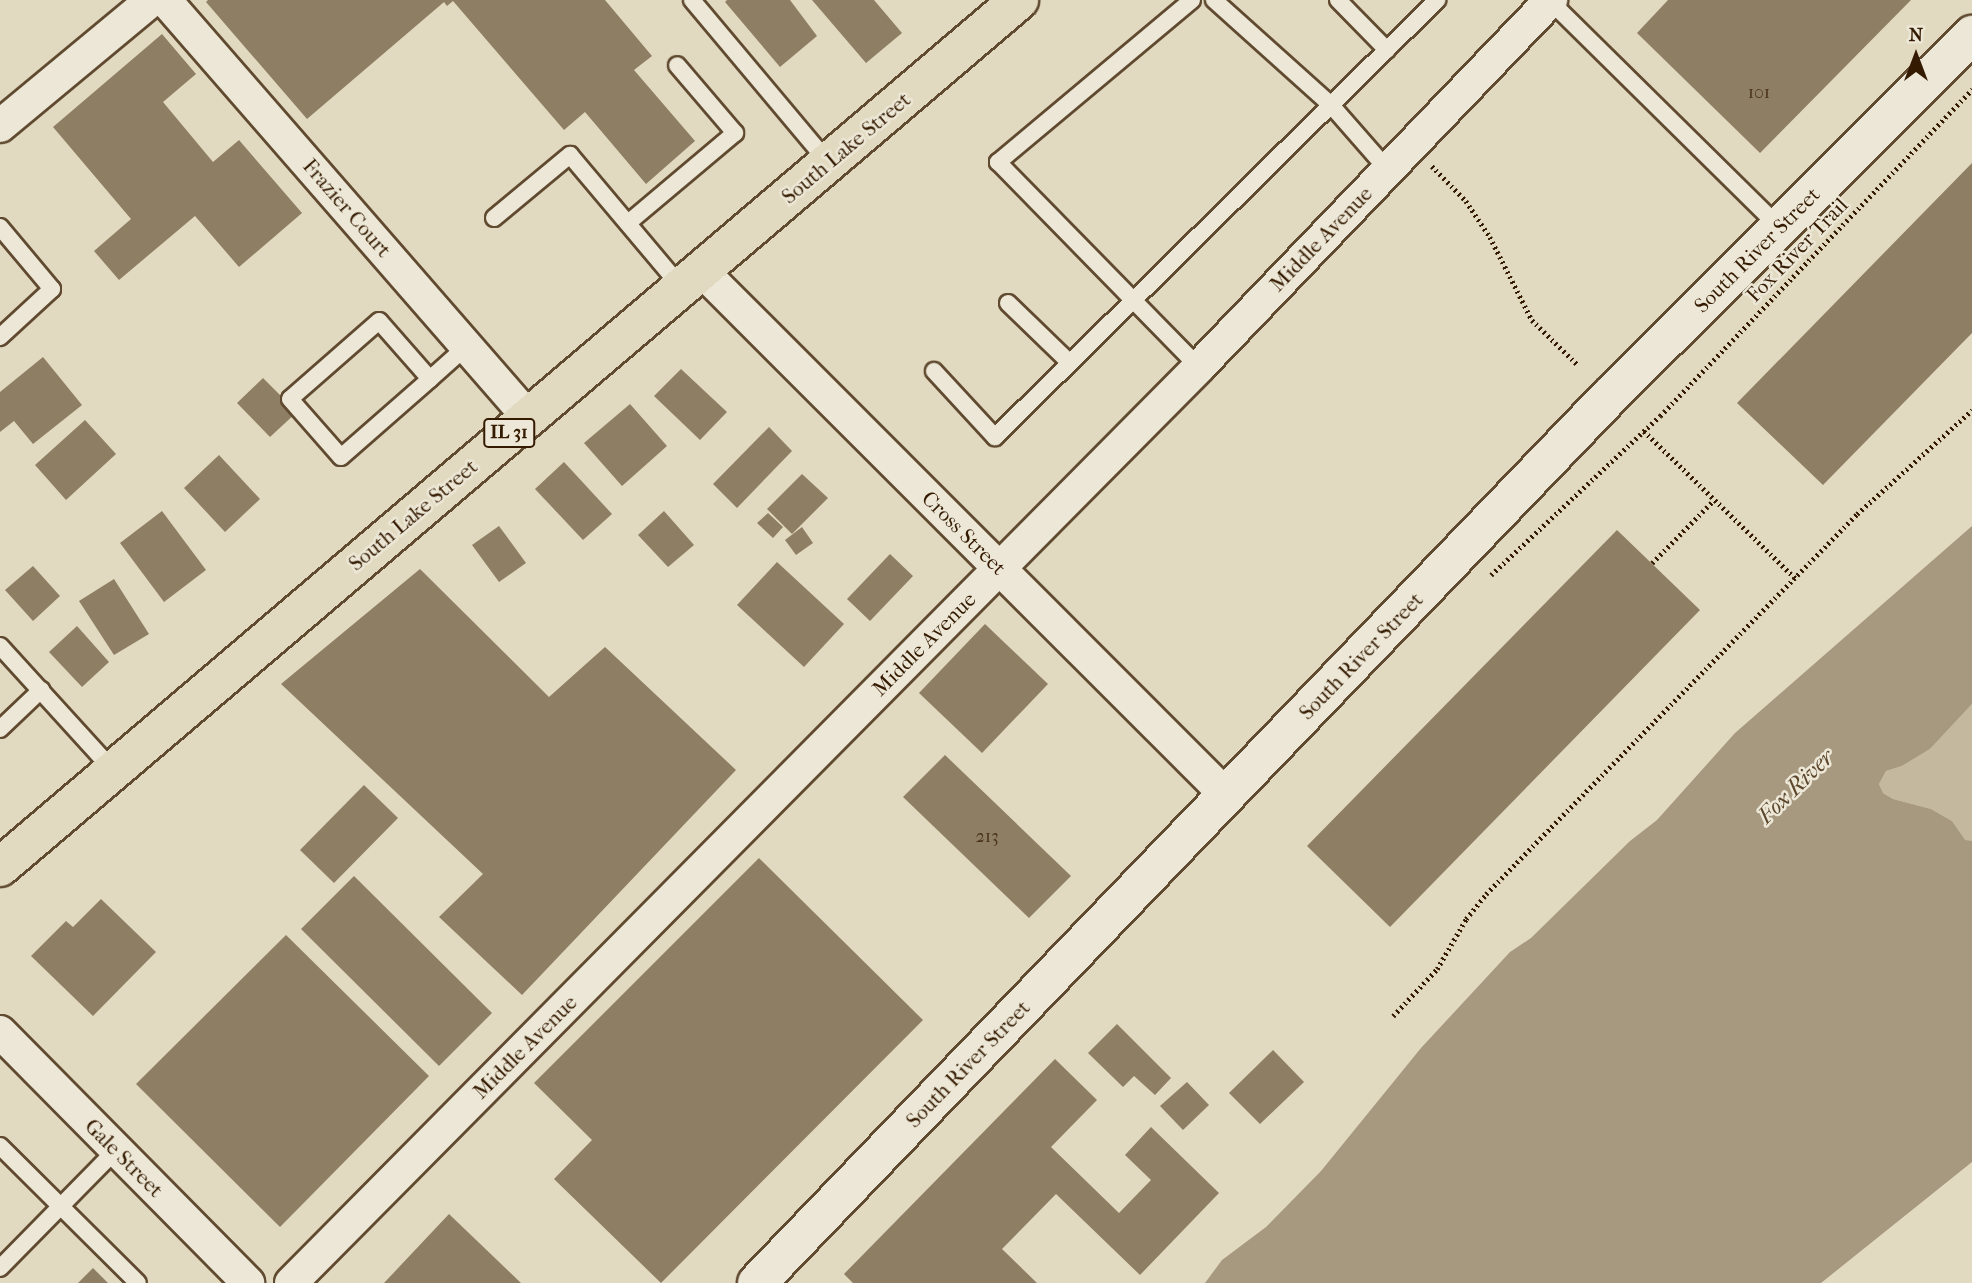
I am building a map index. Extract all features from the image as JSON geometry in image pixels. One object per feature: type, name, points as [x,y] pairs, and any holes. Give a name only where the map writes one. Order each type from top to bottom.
[{"type":"main road","name":"South Lake Street","points":[[0,867],[1019,0]]},
{"type":"street","points":[[0,126],[152,0]]},
{"type":"street","name":"Frazier Court","points":[[165,0],[528,417]]},
{"type":"street","name":"Middle Avenue","points":[[291,1283],[1199,367],[1551,1]]},
{"type":"street","name":"South River Street","points":[[757,1283],[1609,397],[1972,35]]},
{"type":"street","name":"Cross Street","points":[[691,278],[999,568],[1227,796]]},
{"type":"street","name":"Gale Street","points":[[0,1032],[248,1283]]},
{"type":"lane","points":[[692,0],[828,162]]},
{"type":"lane","points":[[1192,0],[998,162],[1199,367]]},
{"type":"lane","points":[[1214,0],[1331,105],[1388,170]]},
{"type":"lane","points":[[1338,0],[1387,50]]},
{"type":"lane","points":[[934,371],[995,437],[1437,0]]},
{"type":"lane","points":[[1551,1],[1779,227]]},
{"type":"lane","points":[[628,223],[735,133],[677,65]]},
{"type":"lane","points":[[494,218],[570,155],[628,223],[691,278]]},
{"type":"lane","points":[[0,226],[52,289],[0,337]]},
{"type":"lane","points":[[1008,303],[1070,363]]},
{"type":"lane","points":[[430,379],[379,321],[290,399],[341,457],[430,379],[468,345]]},
{"type":"lane","points":[[0,646],[113,770]]},
{"type":"lane","points":[[0,729],[41,690]]},
{"type":"lane","points":[[0,1146],[138,1283]]},
{"type":"lane","points":[[0,1268],[116,1150]]},
{"type":"path","name":"Fox River Trail","points":[[1714,500],[1644,432],[1972,89]]},
{"type":"path","points":[[1412,145],[1466,201],[1490,237],[1532,320],[1577,364]]},
{"type":"path","points":[[1393,1016],[1437,969],[1466,919],[1486,894],[1857,514],[1972,410]]},
{"type":"path","points":[[1652,563],[1714,500],[1796,579]]},
{"type":"shaded area","points":[[1972,704],[1972,841],[1965,841],[1952,821],[1931,809],[1893,799],[1883,793],[1879,784],[1886,771],[1902,766],[1930,749]]},
{"type":"water","name":"Fox River","points":[[1972,526],[1972,704],[1930,749],[1902,766],[1886,771],[1879,784],[1883,793],[1893,799],[1931,809],[1952,821],[1965,840],[1972,841],[1972,1162],[1821,1283],[1205,1283],[1222,1260],[1266,1227],[1321,1171],[1421,1048],[1510,952],[1531,938],[1630,841],[1657,820],[1735,733]]},
{"type":"building","points":[[605,0],[652,56],[634,70],[695,141],[646,184],[585,112],[564,130],[453,1],[447,6],[444,2],[307,119],[206,2]]},
{"type":"building","points":[[790,0],[817,36],[780,67],[725,2]]},
{"type":"building","points":[[812,0],[874,0],[902,33],[866,63]]},
{"type":"building","points":[[1668,0],[1911,0],[1760,153],[1637,33]]},
{"type":"building","points":[[162,34],[196,74],[163,102],[213,162],[239,140],[302,213],[239,267],[195,216],[119,280],[94,251],[131,219],[53,127]]},
{"type":"building","points":[[1972,163],[1972,333],[1823,485],[1737,403]]},
{"type":"building","points":[[43,357],[82,405],[33,444],[14,421],[0,432],[0,392]]},
{"type":"building","points":[[681,369],[727,412],[700,440],[654,396]]},
{"type":"building","points":[[263,378],[297,412],[270,437],[237,403]]},
{"type":"building","points":[[630,404],[667,446],[622,486],[584,443]]},
{"type":"building","points":[[85,420],[116,454],[66,500],[35,465]]},
{"type":"building","points":[[769,427],[792,451],[737,508],[713,484]]},
{"type":"building","points":[[219,455],[260,499],[225,532],[184,488]]},
{"type":"building","points":[[564,462],[612,514],[583,540],[535,489]]},
{"type":"building","points":[[802,474],[828,498],[792,534],[767,509]]},
{"type":"building","points":[[162,511],[206,570],[164,602],[120,543]]},
{"type":"building","points":[[664,511],[694,545],[668,567],[638,535]]},
{"type":"building","points":[[768,513],[783,527],[773,538],[757,523]]},
{"type":"building","points":[[499,526],[526,563],[499,582],[472,545]]},
{"type":"building","points":[[802,527],[813,543],[796,555],[785,540]]},
{"type":"building","points":[[1617,530],[1700,610],[1390,927],[1307,846]]},
{"type":"building","points":[[890,554],[913,576],[870,621],[847,599]]},
{"type":"building","points":[[777,562],[844,624],[804,667],[737,605]]},
{"type":"building","points":[[33,566],[60,596],[33,621],[5,590]]},
{"type":"building","points":[[420,569],[549,697],[605,647],[736,770],[522,995],[439,917],[483,874],[281,684]]},
{"type":"building","points":[[114,579],[149,634],[114,655],[79,601]]},
{"type":"building","points":[[985,624],[1048,684],[982,753],[919,693]]},
{"type":"building","points":[[77,626],[109,662],[82,687],[49,652]]},
{"type":"building","points":[[945,755],[1071,876],[1029,918],[903,797]]},
{"type":"building","points":[[364,785],[398,818],[334,883],[300,850]]},
{"type":"building","points":[[759,858],[923,1020],[661,1283],[554,1179],[592,1140],[534,1083]]},
{"type":"building","points":[[354,876],[492,1013],[439,1066],[301,929]]},
{"type":"building","points":[[101,899],[156,952],[93,1016],[31,956],[66,921],[73,927]]},
{"type":"building","points":[[286,935],[429,1076],[280,1227],[136,1084]]},
{"type":"building","points":[[1117,1024],[1171,1078],[1155,1095],[1134,1076],[1123,1087],[1088,1053]]},
{"type":"building","points":[[1273,1050],[1304,1082],[1260,1124],[1229,1093]]},
{"type":"building","points":[[1055,1059],[1097,1100],[1051,1147],[1119,1213],[1151,1180],[1125,1155],[1151,1127],[1219,1193],[1140,1275],[1056,1194],[1002,1249],[1037,1283],[853,1283],[844,1274]]},
{"type":"building","points":[[1187,1082],[1209,1105],[1183,1130],[1160,1106]]},
{"type":"building","points":[[449,1214],[521,1283],[384,1283]]},
{"type":"building","points":[[93,1268],[108,1283],[78,1283]]}]
